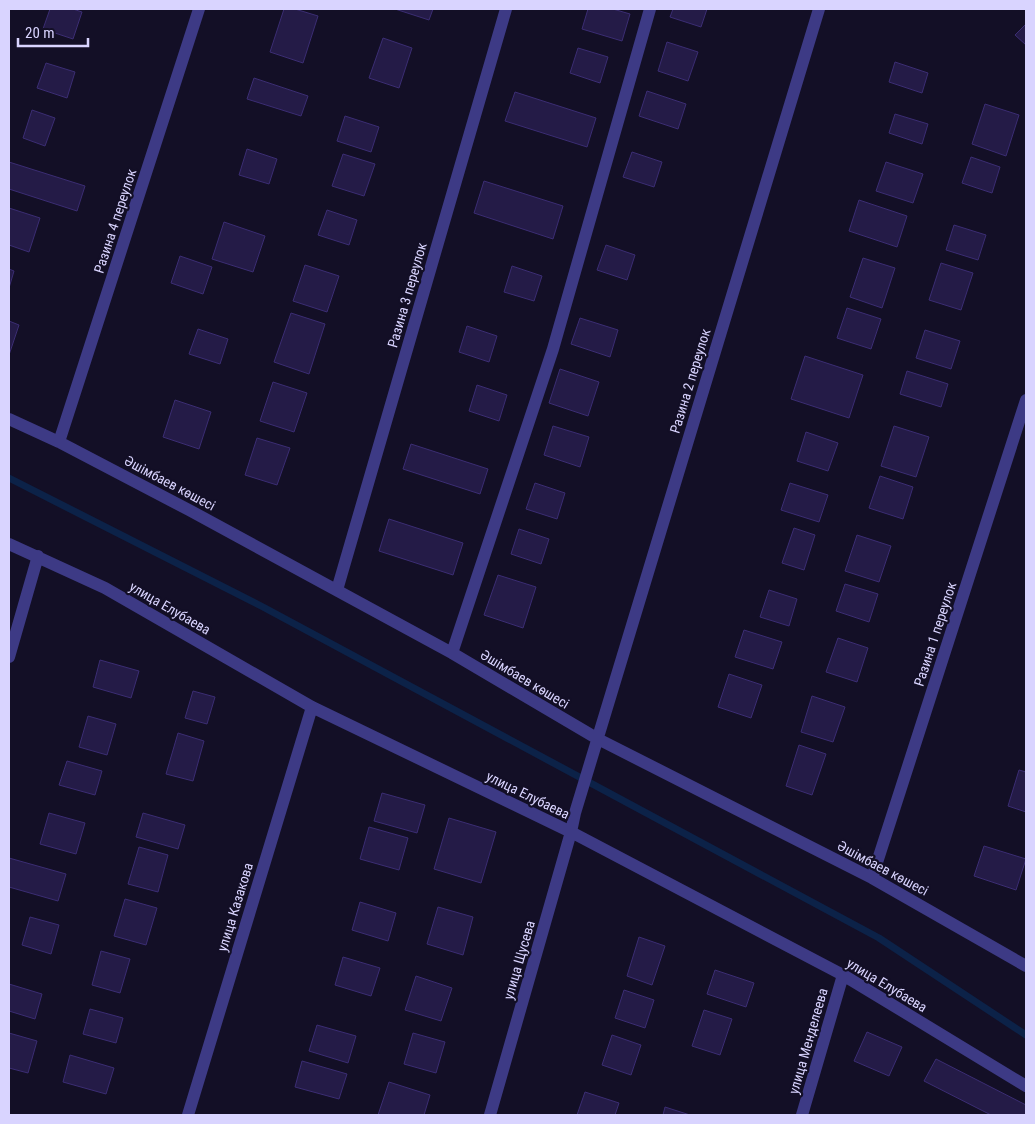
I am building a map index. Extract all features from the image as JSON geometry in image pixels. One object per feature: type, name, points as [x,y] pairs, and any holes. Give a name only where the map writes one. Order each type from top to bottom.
[{"type":"street","name":"Разина 4 переулок","points":[[59,442],[199,9]]},
{"type":"street","name":"Разина 3 переулок","points":[[337,590],[506,9]]},
{"type":"street","points":[[452,653],[553,349],[650,9]]},
{"type":"street","name":"Разина 2 переулок","points":[[575,813],[819,9]]},
{"type":"street","name":"Разина 1 переулок","points":[[872,878],[1026,400]]},
{"type":"street","name":"Әшімбаев көшесі","points":[[9,419],[59,442],[189,510],[452,653],[598,739],[872,878],[1026,966]]},
{"type":"street","name":"улица Елубаева","points":[[9,544],[105,588],[312,707],[571,832],[843,976],[1026,1086]]},
{"type":"street","points":[[9,657],[38,556]]},
{"type":"street","name":"улица Казакова","points":[[188,1115],[312,707]]},
{"type":"street","name":"улица Щусева","points":[[490,1115],[575,813]]},
{"type":"street","name":"улица Менделеева","points":[[802,1115],[843,976]]},
{"type":"building","points":[[50,9],[73,9],[82,12],[73,39],[43,29]]},
{"type":"building","points":[[284,9],[295,9],[318,16],[303,63],[270,52]]},
{"type":"building","points":[[395,9],[433,9],[429,20]]},
{"type":"building","points":[[588,9],[613,9],[630,14],[622,41],[582,29]]},
{"type":"building","points":[[673,9],[707,9],[701,27],[670,17]]},
{"type":"building","points":[[1026,24],[1026,45],[1015,35]]},
{"type":"building","points":[[383,38],[412,48],[399,88],[369,78]]},
{"type":"building","points":[[667,42],[698,52],[688,81],[658,71]]},
{"type":"building","points":[[578,48],[608,57],[600,83],[570,73]]},
{"type":"building","points":[[895,62],[928,73],[922,93],[889,82]]},
{"type":"building","points":[[46,63],[75,72],[67,98],[37,88]]},
{"type":"building","points":[[254,78],[308,96],[301,116],[247,99]]},
{"type":"building","points":[[647,91],[686,104],[678,129],[639,116]]},
{"type":"building","points":[[515,92],[596,118],[587,147],[505,121]]},
{"type":"building","points":[[985,104],[1019,115],[1006,156],[972,144]]},
{"type":"building","points":[[32,110],[55,118],[45,146],[23,138]]},
{"type":"building","points":[[895,114],[928,124],[922,144],[889,133]]},
{"type":"building","points":[[345,116],[379,127],[371,152],[337,141]]},
{"type":"building","points":[[247,149],[277,159],[269,184],[239,175]]},
{"type":"building","points":[[632,152],[662,162],[654,187],[623,177]]},
{"type":"building","points":[[343,154],[375,164],[364,196],[332,186]]},
{"type":"building","points":[[971,157],[1000,167],[992,193],[962,183]]},
{"type":"building","points":[[9,162],[85,186],[77,211],[9,189]]},
{"type":"building","points":[[886,162],[923,174],[913,203],[876,191]]},
{"type":"building","points":[[484,181],[563,206],[553,239],[474,213]]},
{"type":"building","points":[[859,200],[907,216],[897,247],[849,231]]},
{"type":"building","points":[[9,208],[40,218],[29,252],[9,245]]},
{"type":"building","points":[[327,210],[357,220],[349,245],[318,235]]},
{"type":"building","points":[[224,222],[265,236],[253,272],[212,259]]},
{"type":"building","points":[[954,225],[986,235],[978,260],[946,250]]},
{"type":"building","points":[[606,245],[635,255],[627,280],[597,270]]},
{"type":"building","points":[[180,256],[212,267],[203,294],[171,283]]},
{"type":"building","points":[[863,258],[895,268],[882,308],[850,297]]},
{"type":"building","points":[[941,263],[973,273],[961,310],[929,300]]},
{"type":"building","points":[[305,265],[339,276],[327,312],[293,301]]},
{"type":"building","points":[[512,266],[542,276],[534,301],[504,292]]},
{"type":"building","points":[[9,269],[14,271],[9,288]]},
{"type":"building","points":[[847,308],[881,319],[871,349],[837,338]]},
{"type":"building","points":[[291,313],[325,324],[309,374],[274,362]]},
{"type":"building","points":[[580,318],[618,330],[610,357],[571,344]]},
{"type":"building","points":[[9,321],[19,325],[9,355]]},
{"type":"building","points":[[467,326],[497,336],[489,362],[459,352]]},
{"type":"building","points":[[198,329],[228,339],[220,364],[189,354]]},
{"type":"building","points":[[925,330],[960,341],[951,369],[916,358]]},
{"type":"building","points":[[805,356],[863,375],[849,418],[791,399]]},
{"type":"building","points":[[560,369],[599,382],[588,416],[549,403]]},
{"type":"building","points":[[907,371],[948,384],[941,407],[900,394]]},
{"type":"building","points":[[273,382],[307,393],[294,432],[260,421]]},
{"type":"building","points":[[477,385],[507,395],[499,421],[469,411]]},
{"type":"building","points":[[175,400],[211,412],[199,449],[163,437]]},
{"type":"building","points":[[553,426],[589,437],[580,467],[544,455]]},
{"type":"building","points":[[894,426],[929,437],[916,477],[881,466]]},
{"type":"building","points":[[806,432],[838,443],[828,471],[797,461]]},
{"type":"building","points":[[257,438],[290,448],[277,485],[245,475]]},
{"type":"building","points":[[411,444],[488,469],[480,494],[403,469]]},
{"type":"building","points":[[880,476],[913,487],[903,519],[869,508]]},
{"type":"building","points":[[535,483],[565,493],[557,519],[526,509]]},
{"type":"building","points":[[790,483],[828,495],[819,522],[781,510]]},
{"type":"building","points":[[389,519],[463,543],[453,575],[379,551]]},
{"type":"building","points":[[794,528],[815,535],[804,570],[782,563]]},
{"type":"building","points":[[519,529],[549,539],[541,564],[511,554]]},
{"type":"building","points":[[857,535],[891,546],[879,582],[845,571]]},
{"type":"building","points":[[498,575],[536,587],[523,628],[484,615]]},
{"type":"building","points":[[845,584],[878,594],[869,622],[836,611]]},
{"type":"building","points":[[769,590],[797,599],[789,626],[760,617]]},
{"type":"building","points":[[744,630],[782,642],[773,669],[735,657]]},
{"type":"building","points":[[838,638],[868,648],[857,682],[826,672]]},
{"type":"building","points":[[100,660],[139,671],[131,698],[93,687]]},
{"type":"building","points":[[729,674],[762,685],[751,718],[718,707]]},
{"type":"building","points":[[193,691],[215,697],[207,724],[185,718]]},
{"type":"building","points":[[812,696],[845,707],[833,742],[801,732]]},
{"type":"building","points":[[88,716],[116,724],[107,755],[79,747]]},
{"type":"building","points":[[178,733],[204,741],[193,781],[166,774]]},
{"type":"building","points":[[799,745],[826,754],[812,795],[786,786]]},
{"type":"building","points":[[67,761],[102,771],[95,795],[59,785]]},
{"type":"building","points":[[1019,770],[1026,772],[1026,812],[1008,806]]},
{"type":"building","points":[[382,793],[425,805],[417,833],[374,821]]},
{"type":"building","points":[[49,813],[85,823],[76,854],[40,844]]},
{"type":"building","points":[[143,813],[185,825],[178,849],[136,837]]},
{"type":"building","points":[[449,818],[496,832],[481,883],[434,869]]},
{"type":"building","points":[[369,827],[408,838],[399,870],[360,859]]},
{"type":"building","points":[[984,846],[1026,859],[1016,890],[974,876]]},
{"type":"building","points":[[139,847],[168,855],[158,892],[128,884]]},
{"type":"building","points":[[9,858],[66,874],[58,901],[9,887]]},
{"type":"building","points":[[125,899],[157,908],[146,945],[114,936]]},
{"type":"building","points":[[360,902],[396,913],[388,941],[352,930]]},
{"type":"building","points":[[438,907],[473,917],[463,955],[427,944]]},
{"type":"building","points":[[30,917],[59,925],[51,954],[22,945]]},
{"type":"building","points":[[639,937],[665,946],[652,985],[627,976]]},
{"type":"building","points":[[101,951],[130,959],[120,993],[92,985]]},
{"type":"building","points":[[343,957],[380,968],[371,996],[335,985]]},
{"type":"building","points":[[715,970],[754,983],[746,1007],[707,994]]},
{"type":"building","points":[[416,976],[452,988],[441,1021],[405,1010]]},
{"type":"building","points":[[9,984],[42,994],[35,1019],[9,1011]]},
{"type":"building","points":[[624,990],[654,1000],[645,1028],[615,1018]]},
{"type":"building","points":[[90,1009],[123,1018],[116,1043],[83,1034]]},
{"type":"building","points":[[704,1010],[732,1019],[720,1055],[692,1046]]},
{"type":"building","points":[[317,1025],[356,1036],[348,1063],[309,1051]]},
{"type":"building","points":[[867,1032],[902,1047],[889,1076],[854,1061]]},
{"type":"building","points":[[9,1033],[37,1041],[28,1073],[9,1068]]},
{"type":"building","points":[[413,1033],[445,1042],[436,1073],[404,1064]]},
{"type":"building","points":[[612,1035],[641,1045],[631,1075],[602,1065]]},
{"type":"building","points":[[70,1055],[114,1068],[106,1094],[63,1082]]},
{"type":"building","points":[[936,1059],[1026,1105],[1026,1115],[991,1115],[924,1081]]},
{"type":"building","points":[[302,1061],[347,1074],[339,1099],[295,1087]]},
{"type":"building","points":[[389,1082],[430,1095],[424,1115],[378,1115]]},
{"type":"building","points":[[585,1092],[619,1103],[615,1115],[577,1115]]},
{"type":"building","points":[[665,1107],[690,1115],[663,1115]]},
{"type":"waterway","points":[[9,478],[263,607],[879,938],[1026,1035]]}]
